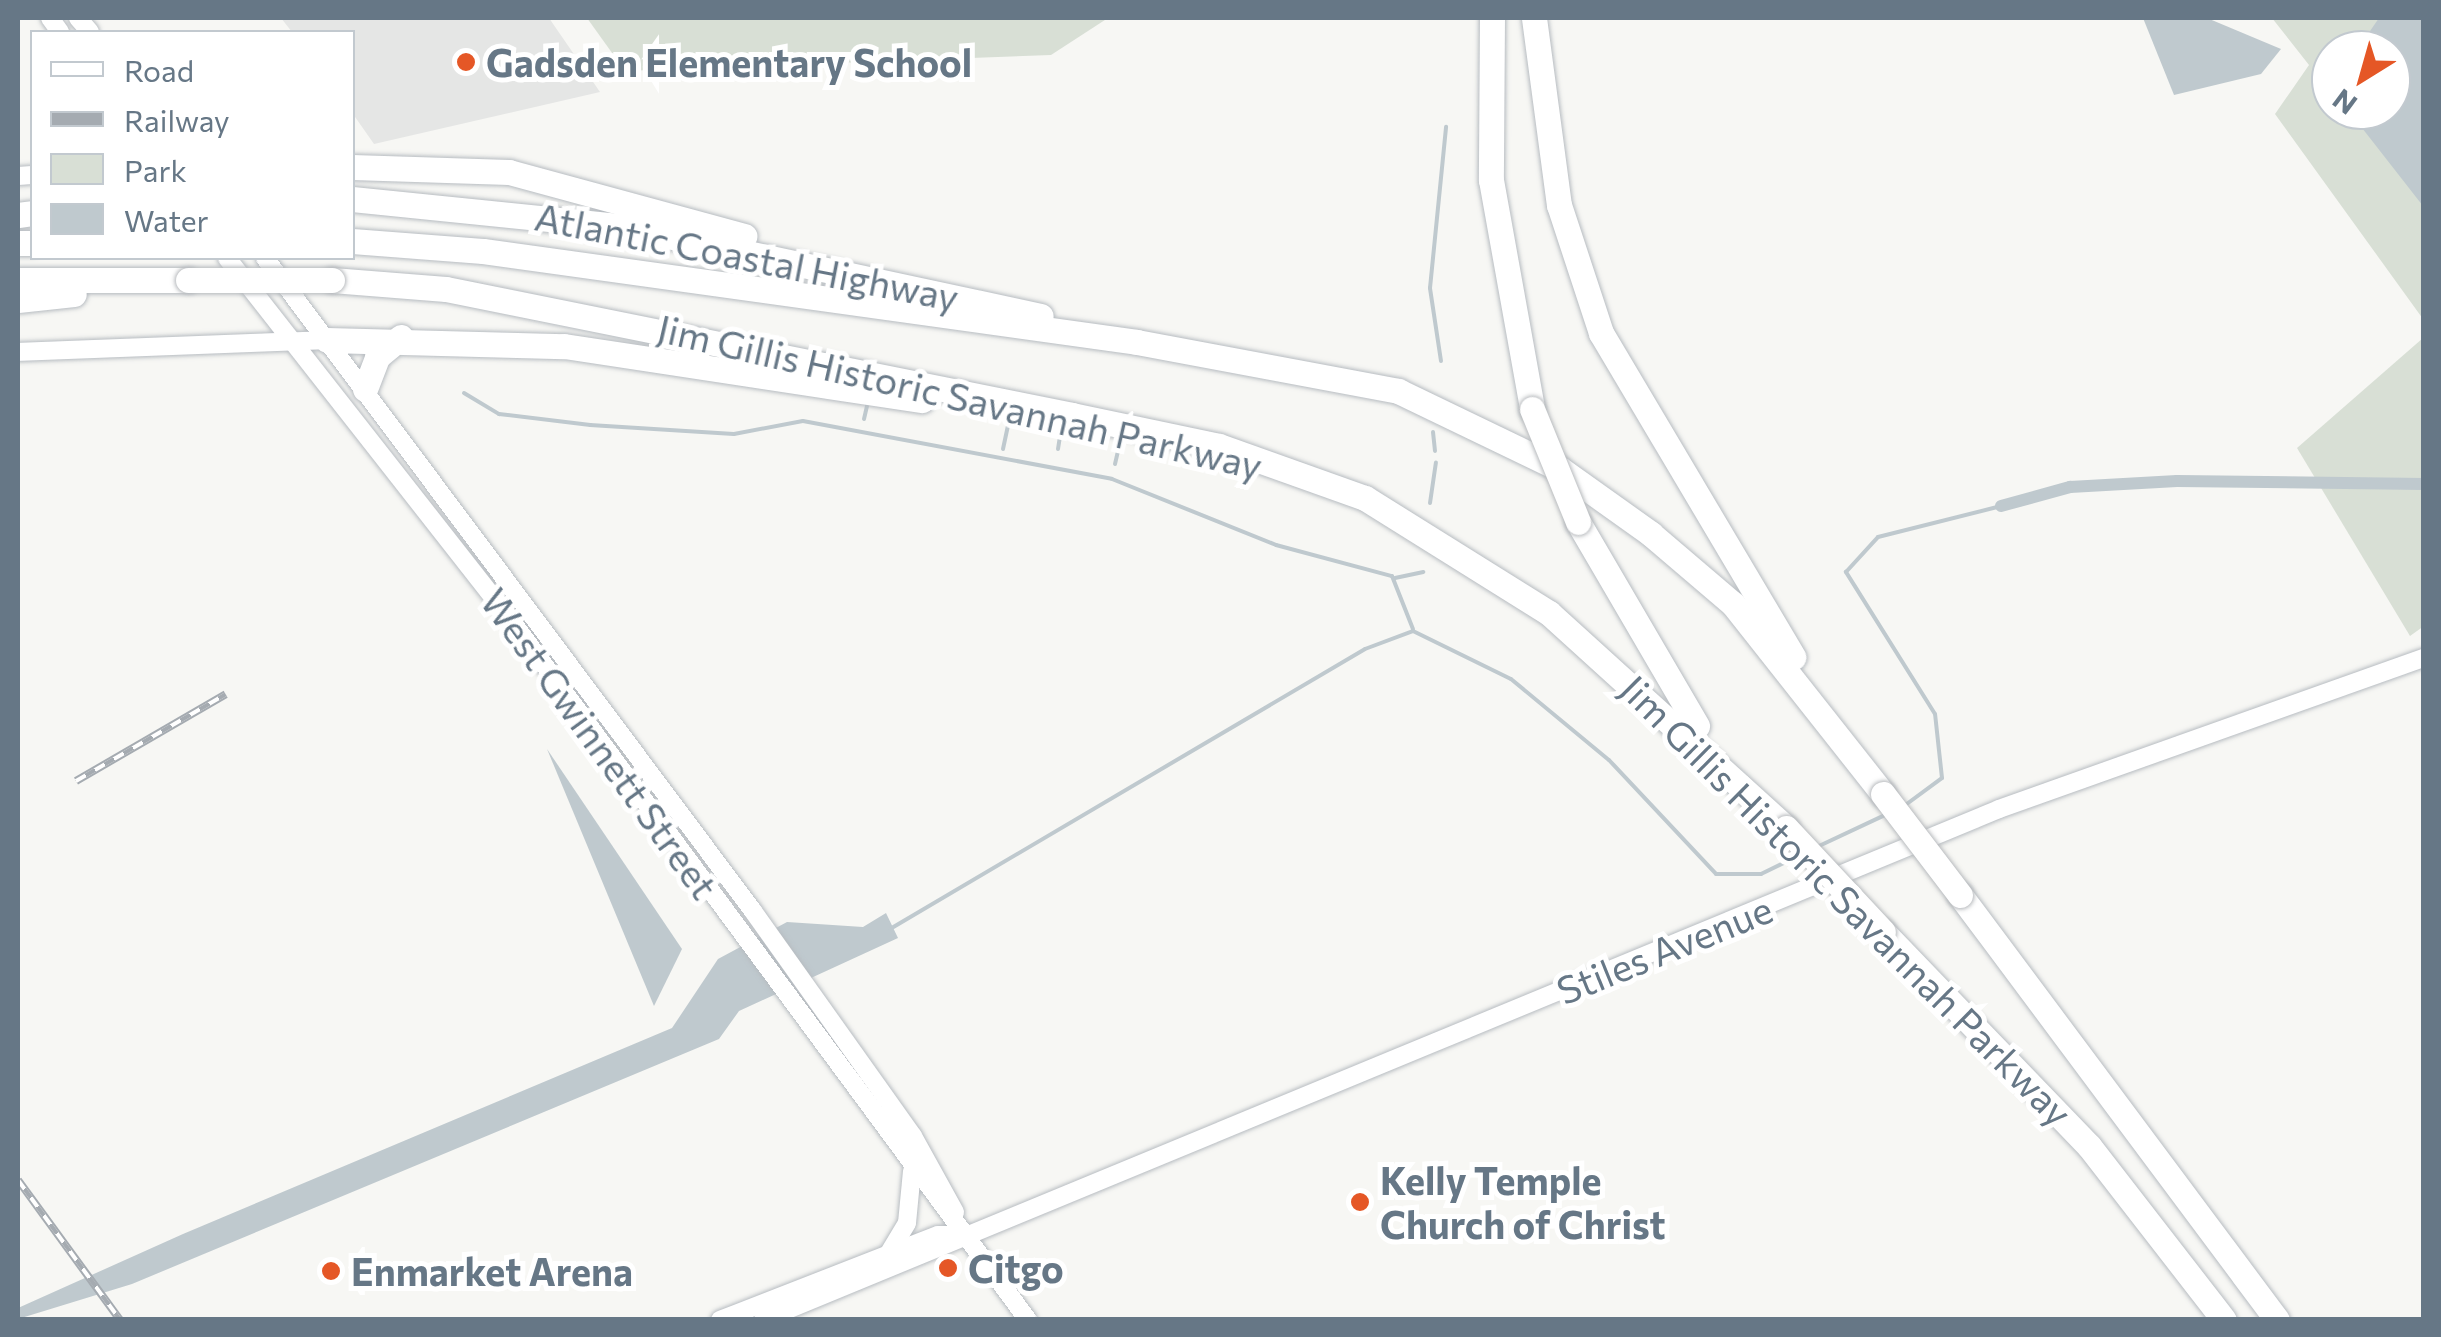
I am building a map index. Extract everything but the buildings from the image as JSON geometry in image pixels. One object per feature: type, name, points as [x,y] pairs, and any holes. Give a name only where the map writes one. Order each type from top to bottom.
[{"type":"highway","points":[[1492,18],[1491,180],[1532,409],[1578,522],[1633,630],[1725,767]]},
{"type":"highway","points":[[1534,18],[1556,188],[1600,334],[1840,733]]},
{"type":"highway","points":[[355,167],[454,168],[564,183],[853,273]]},
{"type":"highway","name":"Atlantic Coastal Highway","points":[[355,200],[549,216],[853,273],[1137,342]]},
{"type":"highway","name":"Jim Gillis Historic Savannah Parkway","points":[[355,241],[484,250],[1137,342],[1398,392],[1560,469],[1733,604],[1840,733],[2277,1320]]},
{"type":"highway","name":"Jim Gillis Historic Savannah Parkway","points":[[18,280],[332,280],[504,299],[1220,446],[1364,498],[1435,535],[1588,643],[1725,767],[2089,1146],[2224,1320]]},
{"type":"highway","points":[[18,300],[180,280]]},
{"type":"highway","points":[[326,340],[402,338],[564,346],[998,412],[1072,415]]},
{"type":"highway","points":[[365,389],[378,356],[402,338]]},
{"type":"main road","name":"West Gwinnett Street","points":[[229,260],[508,616],[912,1171],[966,1234],[1028,1320]]},
{"type":"main road","name":"West Gwinnett Street","points":[[266,260],[753,912],[930,1162],[966,1234]]},
{"type":"main road","points":[[18,352],[326,340]]},
{"type":"main road","name":"Stiles Avenue","points":[[763,1320],[1999,810],[2424,658]]},
{"type":"main road","points":[[889,1253],[910,1213],[912,1171]]},
{"type":"main road","name":"Stiles Avenue","points":[[720,1320],[889,1253],[966,1234]]},
{"type":"shaded area","name":"Gadsden Elementary School","points":[[281,18],[549,18],[600,92],[374,144],[355,117],[355,30],[290,30]]},
{"type":"green space","points":[[587,18],[1108,18],[1051,55],[625,71]]},
{"type":"green space","points":[[2272,18],[2423,18],[2423,319],[2275,114],[2309,65]]},
{"type":"green space","points":[[2423,338],[2424,626],[2410,636],[2297,448]]},
{"type":"water","points":[[2143,18],[2207,18],[2281,49],[2261,74],[2174,95]]},
{"type":"water","points":[[2379,18],[2423,18],[2423,206],[2364,130],[2411,130],[2411,30],[2371,30]]},
{"type":"water","points":[[547,749],[682,949],[654,1006]]},
{"type":"water","points":[[886,913],[898,938],[739,1011],[719,1039],[132,1284],[18,1319],[18,1308],[183,1234],[672,1028],[718,959],[787,922],[863,927]]},
{"type":"waterway","points":[[1441,361],[1430,288],[1446,127]]},
{"type":"waterway","points":[[464,393],[499,414],[590,425],[734,434],[803,421],[1112,479],[1276,545],[1392,576],[1413,629]]},
{"type":"waterway","points":[[864,419],[868,401]]},
{"type":"waterway","points":[[1003,449],[1008,426]]},
{"type":"waterway","points":[[1433,432],[1435,451]]},
{"type":"waterway","points":[[1058,449],[1060,436]]},
{"type":"waterway","points":[[1115,464],[1119,447]]},
{"type":"waterway","points":[[1430,503],[1436,462]]},
{"type":"waterway","points":[[2001,506],[2070,487],[2177,481],[2424,484]]},
{"type":"waterway","points":[[1904,806],[1942,778],[1935,714],[1846,572],[1878,537],[2001,506]]},
{"type":"waterway","points":[[1395,578],[1423,572]]},
{"type":"waterway","points":[[890,929],[1365,649],[1413,631],[1511,679],[1609,760],[1716,874],[1761,874],[1796,857]]},
{"type":"waterway","points":[[1819,846],[1887,814]]},
{"type":"railway","points":[[76,781],[226,694]]},
{"type":"railway","points":[[18,1180],[120,1320]]},
{"type":"place","name":"Gadsden Elementary School","points":[[466,62]]},
{"type":"place","name":"Kelly Temple Church of Christ","points":[[1360,1202]]},
{"type":"place","name":"Citgo","points":[[948,1268]]},
{"type":"place","name":"Enmarket Arena","points":[[331,1271]]}]
